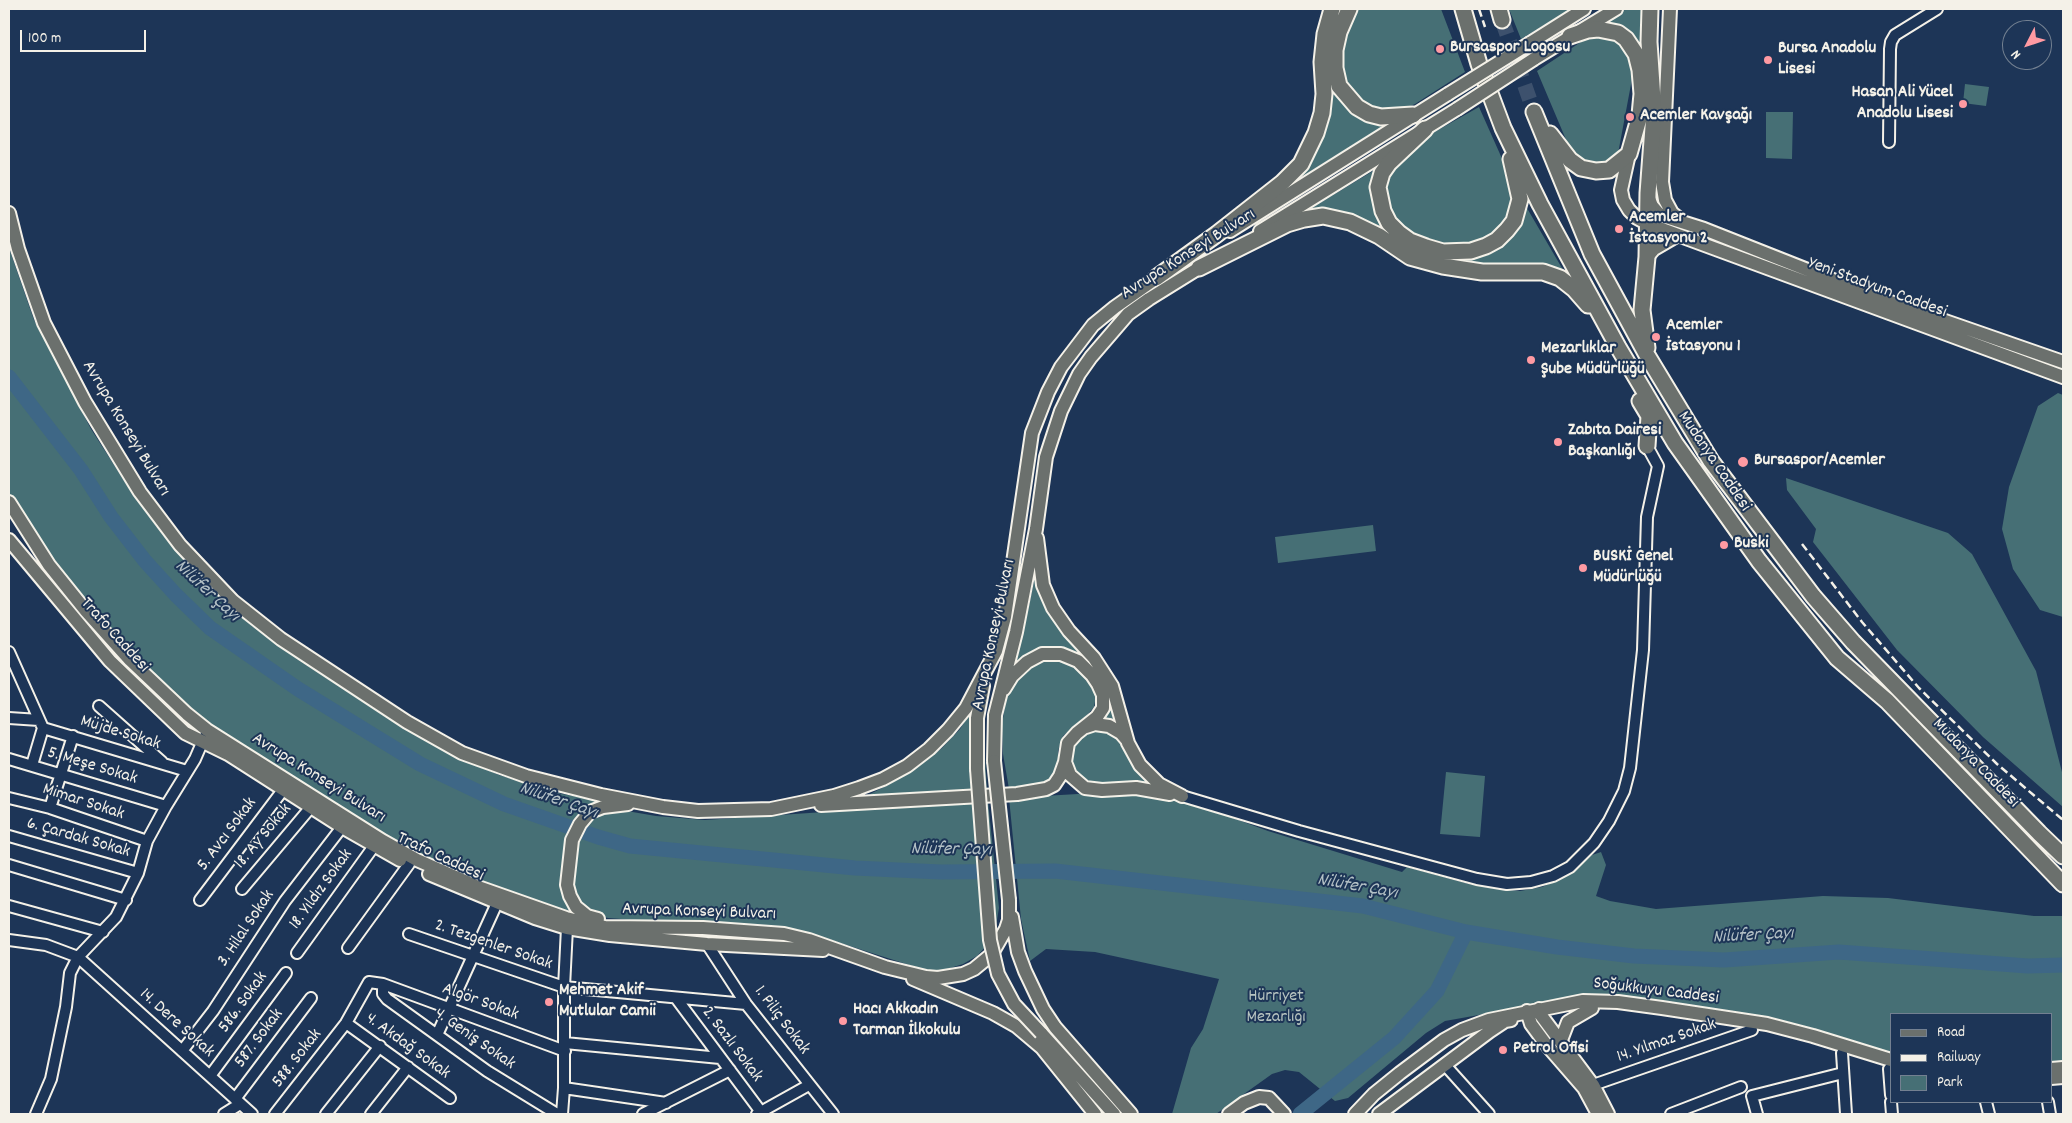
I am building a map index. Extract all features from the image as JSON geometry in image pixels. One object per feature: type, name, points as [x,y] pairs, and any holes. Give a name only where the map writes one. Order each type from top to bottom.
[{"type":"highway","points":[[1156,278],[1218,234],[1282,183],[1301,164],[1316,133],[1322,113],[1324,94],[1322,62],[1325,34],[1332,9]]},
{"type":"highway","points":[[1349,9],[1339,32],[1335,50],[1335,68],[1339,86],[1357,107],[1369,114],[1381,117],[1413,115]]},
{"type":"highway","points":[[1451,9],[1479,64]]},
{"type":"highway","name":"Mudanya Caddesi","points":[[1463,9],[1479,64],[1504,128],[1540,204],[1618,348],[1675,443],[1716,503],[1759,562],[1836,658],[1887,701],[2063,884]]},
{"type":"highway","points":[[1648,357],[1642,310],[1647,257],[1648,196],[1654,114],[1649,42],[1650,9]]},
{"type":"highway","points":[[1570,36],[1588,30],[1608,30],[1626,39],[1636,54],[1642,94],[1640,115],[1629,154]]},
{"type":"highway","name":"Mudanya Caddesi","points":[[1629,154],[1609,170],[1596,171],[1581,168],[1560,149],[1534,112],[1592,254],[1648,357],[1711,460],[1813,596],[1855,644],[2038,833],[2063,856]]},
{"type":"highway","points":[[1425,129],[1388,163],[1382,173],[1378,187],[1383,211],[1389,223],[1410,241],[1434,250],[1458,252],[1471,251],[1492,243],[1514,221],[1520,199],[1504,128]]},
{"type":"highway","points":[[1200,268],[1287,224],[1323,216],[1350,222],[1379,236],[1410,257],[1443,266],[1482,272],[1543,272],[1560,278],[1583,298],[1618,348],[1627,376],[1649,416],[1647,446]]},
{"type":"main road","name":"Avrupa Konseyi Bulvarı","points":[[9,213],[18,249],[44,323],[85,402],[140,492],[180,545],[233,601],[281,639],[407,722],[462,753],[526,776],[638,803],[698,811],[771,808],[834,796],[883,779],[908,766],[929,749],[966,708],[996,651],[1005,617],[1032,433],[1048,392],[1061,366],[1093,326],[1115,307],[1156,278],[1584,9]]},
{"type":"main road","name":"Avrupa Konseyi Bulvarı","points":[[9,502],[49,565],[86,611],[136,666],[187,714],[207,730],[343,816],[417,860],[478,887],[566,918],[605,927],[746,930],[784,934],[809,940],[885,967],[926,977],[952,976],[974,969],[991,954],[1000,941],[1009,920],[1010,900],[994,761],[995,715],[1016,632],[1036,528],[1046,457],[1061,411],[1079,374],[1128,314],[1616,9]]},
{"type":"main road","points":[[1670,9],[1662,182],[1665,200],[1672,213],[1683,222]]},
{"type":"main road","name":"Yeni Stadyum Caddesi","points":[[1629,154],[1621,190],[1623,200],[1637,218],[1648,224],[2063,376]]},
{"type":"main road","name":"Yeni Stadyum Caddesi","points":[[1648,196],[1652,206],[1658,213],[1876,297],[2063,362]]},
{"type":"main road","points":[[1647,257],[1654,248],[1678,235]]},
{"type":"main road","points":[[1036,528],[1044,584],[1053,608],[1069,631],[1094,658],[1112,686],[1128,743],[1140,765],[1160,784],[1182,796]]},
{"type":"main road","name":"Trafo Caddesi","points":[[9,539],[110,661],[185,733],[228,754],[374,846],[451,885],[535,918],[567,928],[610,935],[707,944],[812,948],[848,953]]},
{"type":"main road","points":[[771,808],[1017,794],[1046,789],[1054,785],[1060,776],[1065,762],[1068,742],[1097,717],[1103,708],[1103,695],[1092,675],[1078,661],[1061,654],[1042,654],[1027,662],[1012,676],[999,696]]},
{"type":"main road","points":[[1836,658],[2063,891]]},
{"type":"main road","points":[[986,669],[976,718],[977,768],[990,940],[998,974],[1014,1004],[1114,1114]]},
{"type":"main road","points":[[1079,731],[1091,725],[1103,724],[1116,730],[1128,743]]},
{"type":"main road","points":[[1065,762],[1070,776],[1086,788],[1102,790],[1136,788],[1182,796]]},
{"type":"main road","points":[[638,803],[603,807],[590,812],[580,824],[572,840],[567,885],[576,907],[587,916],[642,927]]},
{"type":"main road","points":[[1010,900],[1018,952],[1033,991],[1043,1009],[1055,1028],[1130,1114]]},
{"type":"main road","points":[[885,967],[992,1013],[1016,1026],[1042,1048],[1095,1114]]},
{"type":"main road","name":"Soğukkuyu Caddesi","points":[[1379,1114],[1505,1021],[1583,1001],[1618,1002],[1767,1024],[1813,1036],[1890,1066]]},
{"type":"main road","points":[[1561,1040],[1568,1022],[1592,1008]]},
{"type":"main road","name":"Soğukkuyu Caddesi","points":[[1355,1114],[1374,1094],[1452,1035],[1489,1020],[1534,1013],[1592,1008],[1650,1013],[1752,1030],[1810,1043],[1842,1054],[1890,1066]]},
{"type":"main road","points":[[1534,1013],[1561,1040],[1593,1085],[1608,1114]]},
{"type":"main road","points":[[1534,1013],[1545,1043],[1584,1088],[1598,1114]]},
{"type":"main road","points":[[1229,1114],[1244,1103],[1259,1097],[1269,1098],[1284,1114]]},
{"type":"street","points":[[1889,142],[1891,42],[1895,35],[1937,9]]},
{"type":"street","points":[[1182,796],[1298,831],[1477,878],[1507,884],[1531,882],[1553,876],[1570,867],[1594,843],[1609,822],[1624,791],[1630,768],[1643,650],[1647,517],[1658,466],[1647,446]]},
{"type":"street","points":[[9,652],[41,724],[32,766]]},
{"type":"street","points":[[100,706],[164,764]]},
{"type":"street","name":"Müjde Sokak","points":[[9,718],[41,724],[73,736],[187,771]]},
{"type":"street","points":[[36,1114],[50,1079],[66,1007],[70,973],[78,958],[116,917],[126,900],[138,872],[147,841],[204,743],[207,730]]},
{"type":"street","points":[[50,808],[73,736]]},
{"type":"street","name":"5. Meşe Sokak","points":[[9,759],[166,806]]},
{"type":"street","name":"5. Avcı Sokak","points":[[200,900],[283,790]]},
{"type":"street","name":"Mimar Sokak","points":[[9,798],[50,808],[147,841]]},
{"type":"street","name":"18. Ay Sokak","points":[[242,889],[310,807]]},
{"type":"street","name":"3. Hilal Sokak","points":[[182,1051],[212,1011],[285,901],[342,827]]},
{"type":"street","name":"6. Çardak Sokak","points":[[9,836],[138,872]]},
{"type":"street","name":"18. Yıldız Sokak","points":[[297,953],[374,846]]},
{"type":"street","points":[[348,948],[409,864]]},
{"type":"street","points":[[9,865],[126,900]]},
{"type":"street","points":[[437,1035],[497,903]]},
{"type":"street","points":[[9,906],[103,932]]},
{"type":"street","points":[[562,1114],[567,928]]},
{"type":"street","name":"2. Tezgenler Sokak","points":[[409,934],[564,987],[746,1004]]},
{"type":"street","name":"14. Dere Sokak","points":[[9,940],[46,945],[78,958],[252,1114]]},
{"type":"street","name":"1. Piliç Sokak","points":[[707,944],[746,1004],[833,1114]]},
{"type":"street","name":"586. Sokak","points":[[210,1076],[286,973]]},
{"type":"street","name":"588. Sokak","points":[[275,1114],[346,1023],[370,982],[383,984]]},
{"type":"street","name":"Algör Sokak","points":[[383,984],[450,1009],[565,1047],[720,1058]]},
{"type":"street","name":"4. Geniş Sokak","points":[[383,984],[383,994],[387,999],[487,1071],[557,1114]]},
{"type":"street","name":"587. Sokak","points":[[238,1102],[311,998]]},
{"type":"street","name":"2. Sazlı Sokak","points":[[676,998],[730,1070],[759,1113]]},
{"type":"street","name":"4. Akdağ Sokak","points":[[346,1023],[450,1098]]},
{"type":"street","name":"14. Yılmaz Sokak","points":[[1593,1085],[1752,1030]]},
{"type":"street","points":[[326,1114],[380,1046]]},
{"type":"street","points":[[1842,1054],[1846,1114]]},
{"type":"street","points":[[1445,1065],[1489,1114]]},
{"type":"street","points":[[371,1114],[408,1067]]},
{"type":"street","points":[[643,1114],[730,1070]]},
{"type":"street","points":[[1757,1114],[1752,1096],[1843,1073]]},
{"type":"street","points":[[759,1113],[809,1085]]},
{"type":"street","points":[[1671,1114],[1741,1087]]},
{"type":"street","points":[[564,1088],[666,1103]]},
{"type":"street","points":[[224,1114],[238,1102]]},
{"type":"green space","points":[[1336,9],[1343,9],[1332,82],[1388,123],[1295,181],[1312,156]]},
{"type":"green space","points":[[1357,9],[1441,9],[1465,72],[1415,104],[1400,111],[1373,109],[1356,99],[1342,78],[1341,50],[1352,16]]},
{"type":"green space","points":[[1509,9],[1571,9],[1521,39]]},
{"type":"green space","points":[[1626,9],[1644,9],[1642,27],[1644,42],[1637,45],[1602,24]]},
{"type":"green space","points":[[1593,34],[1621,39],[1635,63],[1617,159],[1595,168],[1577,159],[1570,149],[1537,71]]},
{"type":"green space","points":[[1965,84],[1989,87],[1986,106],[1963,103]]},
{"type":"green space","points":[[1479,107],[1508,172],[1515,194],[1506,222],[1498,233],[1470,245],[1440,245],[1409,233],[1399,226],[1389,211],[1385,180],[1391,166],[1422,139]]},
{"type":"green space","points":[[1766,112],[1793,112],[1792,159],[1766,158]]},
{"type":"green space","points":[[1378,168],[1393,236],[1374,225],[1350,215],[1303,213]]},
{"type":"green space","points":[[1524,203],[1566,275],[1431,258],[1393,236],[1483,254]]},
{"type":"green space","points":[[9,248],[34,320],[91,429],[132,493],[166,539],[209,587],[252,626],[381,712],[452,755],[499,775],[562,794],[603,801],[585,808],[573,820],[566,838],[561,876],[562,893],[567,905],[579,916],[479,882],[434,863],[366,825],[264,763],[188,709],[150,674],[99,620],[28,529],[9,495]]},
{"type":"green space","points":[[2058,393],[2063,395],[2063,617],[2040,610],[2013,569],[2002,529],[2009,487],[2038,406]]},
{"type":"green space","points":[[1786,478],[1948,533],[1972,554],[2036,671],[2063,776],[2063,807],[1983,737],[1897,650],[1813,542],[1816,529],[1787,490]]},
{"type":"green space","points":[[1373,525],[1376,551],[1278,563],[1275,537]]},
{"type":"green space","points":[[1037,567],[1084,654],[1106,685],[1120,727],[1102,719],[1101,685],[1056,651],[1009,675],[1028,610]]},
{"type":"green space","points":[[1051,658],[1066,661],[1078,667],[1094,689],[1096,696],[1094,707],[1063,736],[1058,751],[1058,762],[1054,773],[1048,780],[1035,785],[1009,789],[1003,754],[1002,725],[1006,699],[1012,683],[1020,673],[1039,661]]},
{"type":"green space","points":[[989,683],[983,724],[987,790],[862,798],[918,767],[942,748],[960,729]]},
{"type":"green space","points":[[1103,730],[1116,736],[1155,786],[1129,781],[1095,785],[1086,782],[1079,776],[1074,766],[1072,755],[1075,745],[1081,737],[1091,731]]},
{"type":"green space","points":[[1446,772],[1485,776],[1480,837],[1440,834]]},
{"type":"green space","name":"Hürriyet Mezarlığı","points":[[1095,793],[1143,794],[1214,811],[1268,831],[1402,872],[1407,867],[1469,884],[1497,889],[1520,891],[1542,887],[1563,878],[1592,855],[1601,852],[1606,865],[1596,896],[1610,901],[1656,909],[1823,896],[1888,898],[2034,916],[2063,916],[2063,1064],[2052,1065],[2052,1013],[1890,1013],[1890,1057],[1708,1010],[1546,1003],[1445,1021],[1426,1033],[1348,1098],[1335,1101],[1299,1072],[1285,1070],[1272,1074],[1216,1114],[1172,1114],[1191,1048],[1203,1029],[1219,979],[1095,952],[1046,949],[1030,961],[1021,919],[1009,798]]},
{"type":"green space","points":[[988,801],[999,908],[995,932],[977,956],[963,964],[944,970],[925,970],[806,932],[766,925],[676,923],[608,918],[592,914],[580,905],[574,890],[579,840],[585,825],[594,816],[615,809],[656,816],[705,820]]},
{"type":"waterway","name":"Nilüfer Çayı","points":[[9,377],[81,470],[111,517],[145,561],[210,628],[298,689],[420,764],[504,804],[598,837],[630,846],[855,868],[941,872],[1055,871],[1363,906],[1466,932],[1557,947],[1634,956],[1724,960],[1839,952],[2028,966],[2063,965]]},
{"type":"waterway","points":[[1300,1114],[1394,1038],[1437,991],[1466,932]]},
{"type":"tunnel","points":[[1502,20],[1534,112]]},
{"type":"railway","points":[[1479,9],[1485,27]]},
{"type":"railway","points":[[1802,544],[1862,622],[1919,688],[1997,764],[2063,820]]},
{"type":"place","name":"Bursaspor Logosu","points":[[1440,49]]},
{"type":"place","name":"Bursa Anadolu Lisesi","points":[[1768,60]]},
{"type":"place","name":"Hasan Ali Yücel Anadolu Lisesi","points":[[1963,104]]},
{"type":"place","name":"Acemler Kavşağı","points":[[1630,117]]},
{"type":"place","name":"Acemler İstasyonu 2","points":[[1619,229]]},
{"type":"place","name":"Acemler İstasyonu 1","points":[[1656,337]]},
{"type":"place","name":"Mezarlıklar Şube Müdürlüğü","points":[[1531,360]]},
{"type":"place","name":"Zabıta Dairesi Başkanlığı","points":[[1558,442]]},
{"type":"place","name":"Bursaspor/Acemler","points":[[1743,462]]},
{"type":"place","name":"Buski","points":[[1724,545]]},
{"type":"place","name":"BUSKİ Genel Müdürlüğü","points":[[1583,568]]},
{"type":"place","name":"Mehmet Akif Mutlular Camii","points":[[549,1002]]},
{"type":"place","name":"Hacı Akkadın Tarman İlkokulu","points":[[843,1021]]},
{"type":"place","name":"Petrol Ofisi","points":[[1503,1050]]}]
